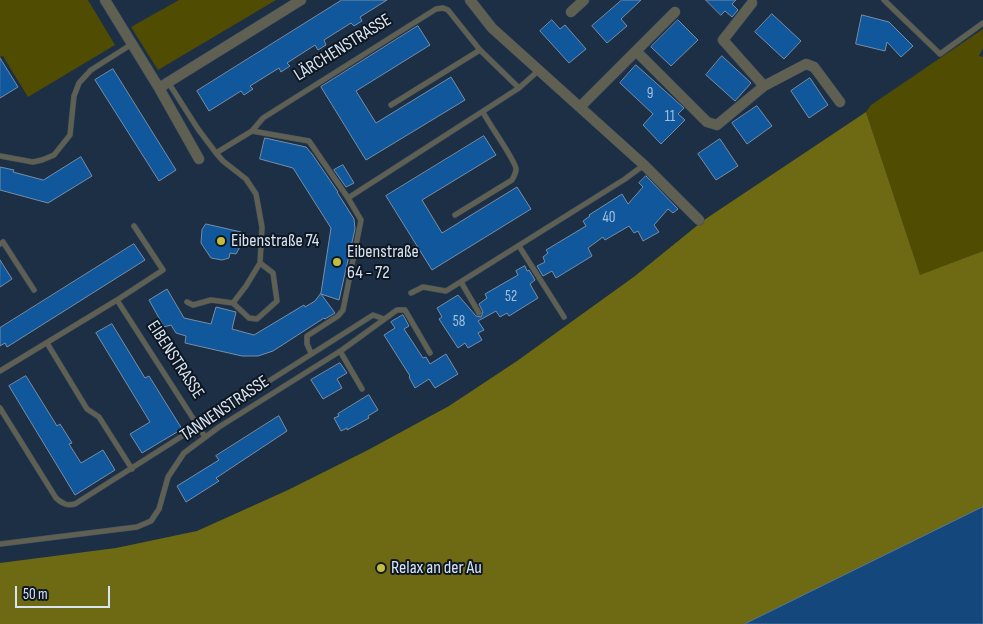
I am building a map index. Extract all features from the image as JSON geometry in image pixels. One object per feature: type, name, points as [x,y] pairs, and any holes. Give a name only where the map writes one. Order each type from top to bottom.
[{"type":"street","points":[[105,0],[159,88],[199,159]]},
{"type":"street","points":[[159,88],[301,0]]},
{"type":"street","points":[[470,0],[492,28],[644,165],[699,220]]},
{"type":"street","points":[[572,12],[584,0]]},
{"type":"street","points":[[752,3],[723,40],[764,86]]},
{"type":"street","points":[[580,107],[675,12]]},
{"type":"street","points":[[636,51],[707,122],[717,125],[764,86],[806,64],[814,67],[840,102]]},
{"type":"lane","points":[[884,0],[940,54],[983,23]]},
{"type":"lane","name":"LÄRCHENSTRASSE","points":[[216,153],[252,131],[263,118],[436,9],[448,10],[480,50],[519,88]]},
{"type":"lane","points":[[0,156],[33,162],[54,155],[70,135],[74,96],[79,83],[90,70],[132,44]]},
{"type":"lane","points":[[391,105],[480,50]]},
{"type":"lane","points":[[348,198],[519,88],[538,71]]},
{"type":"lane","points":[[168,82],[216,153],[246,179],[256,194],[262,228],[260,263],[233,303]]},
{"type":"lane","points":[[455,215],[512,180],[515,174],[515,164],[488,124],[483,112]]},
{"type":"lane","points":[[252,131],[309,141],[361,220],[343,310],[338,316],[307,336],[307,344],[311,353]]},
{"type":"lane","points":[[411,293],[423,287],[446,291],[644,165]]},
{"type":"lane","points":[[0,371],[163,270],[134,226]]},
{"type":"lane","points":[[0,244],[4,242],[34,290]]},
{"type":"lane","points":[[519,246],[564,317]]},
{"type":"lane","points":[[186,302],[193,305],[210,300],[233,303],[249,318],[257,318],[277,301],[272,273],[260,263]]},
{"type":"lane","points":[[461,282],[479,313]]},
{"type":"lane","name":"EIBENSTRASSE","points":[[117,300],[205,438]]},
{"type":"lane","name":"TANNENSTRASSE","points":[[0,544],[137,527],[151,521],[159,510],[168,478],[184,453],[340,351],[397,310],[404,310],[430,352]]},
{"type":"lane","points":[[0,408],[56,498],[63,504],[76,504],[373,315],[384,319]]},
{"type":"lane","points":[[47,343],[87,409],[99,417],[132,469]]},
{"type":"lane","points":[[340,351],[362,389]]},
{"type":"shaded area","points":[[0,0],[88,0],[115,45],[28,97],[3,56],[0,57]]},
{"type":"shaded area","points":[[179,0],[276,0],[158,70],[131,27]]},
{"type":"shaded area","points":[[983,29],[983,48],[979,56],[983,57],[983,251],[920,276],[866,112],[871,105]]},
{"type":"shaded area","points":[[866,112],[920,275],[983,251],[983,507],[745,624],[0,624],[0,563],[116,548],[197,531],[288,490],[368,450],[449,406],[517,361],[635,276],[704,220]]},
{"type":"water","points":[[983,507],[983,624],[745,624]]},
{"type":"building","points":[[342,0],[387,0],[360,17],[362,21],[354,26],[351,23],[324,40],[326,45],[318,50],[315,45],[287,63],[290,66],[281,72],[279,68],[250,86],[253,89],[244,95],[241,91],[209,111],[197,91]]},
{"type":"building","points":[[622,0],[641,0],[621,19],[627,26],[607,43],[592,26]]},
{"type":"building","points":[[706,0],[736,0],[732,4],[738,10],[732,17],[725,11],[721,15]]},
{"type":"building","points":[[772,14],[801,41],[784,59],[755,32]]},
{"type":"building","points":[[862,15],[889,22],[913,46],[901,57],[887,42],[885,51],[856,44]]},
{"type":"building","points":[[552,20],[560,29],[565,25],[586,49],[569,63],[540,31]]},
{"type":"building","points":[[678,20],[698,40],[671,66],[651,47]]},
{"type":"building","points":[[418,26],[430,45],[356,91],[376,123],[451,77],[465,100],[366,160],[321,87]]},
{"type":"building","points":[[722,56],[751,83],[735,101],[706,75]]},
{"type":"building","points":[[0,58],[18,87],[0,98]]},
{"type":"building","points":[[636,65],[684,108],[678,114],[685,120],[661,144],[643,125],[653,114],[620,83]]},
{"type":"building","points":[[113,69],[176,170],[159,181],[95,80]]},
{"type":"building","points":[[810,78],[828,105],[809,118],[791,91]]},
{"type":"building","points":[[757,106],[772,126],[747,144],[732,123]]},
{"type":"building","points":[[484,136],[496,155],[422,200],[442,233],[517,187],[531,209],[432,270],[386,196]]},
{"type":"building","points":[[265,138],[306,147],[338,192],[354,219],[355,229],[339,300],[321,294],[335,313],[273,351],[258,356],[242,356],[185,343],[186,336],[176,333],[171,325],[164,327],[149,300],[167,289],[184,318],[211,324],[216,307],[236,312],[232,329],[254,335],[304,305],[305,307],[315,301],[321,293],[331,228],[293,168],[260,159]]},
{"type":"building","points":[[720,139],[738,166],[716,180],[698,154]]},
{"type":"building","points":[[81,157],[92,176],[48,203],[0,190],[0,167],[43,180]]},
{"type":"building","points":[[343,165],[354,183],[346,187],[334,170]]},
{"type":"building","points":[[646,176],[678,209],[673,213],[668,209],[654,225],[659,232],[643,241],[638,231],[634,233],[629,226],[605,240],[603,237],[588,248],[592,256],[556,278],[552,271],[543,276],[537,266],[545,262],[543,257],[548,253],[546,250],[586,226],[583,221],[589,215],[622,194],[628,204],[643,187],[639,183]]},
{"type":"building","name":"Eibenstraße 74","points":[[206,224],[241,232],[241,245],[236,254],[230,253],[229,258],[222,260],[211,258],[201,243],[202,230]]},
{"type":"building","points":[[134,244],[145,260],[7,347],[5,343],[0,346],[0,328]]},
{"type":"building","points":[[0,260],[12,279],[0,287]]},
{"type":"building","points":[[525,266],[535,280],[530,284],[538,298],[509,316],[507,313],[500,317],[496,311],[478,321],[484,330],[478,333],[482,340],[468,348],[465,343],[458,348],[439,319],[442,317],[437,308],[458,295],[476,316],[481,317],[483,312],[479,304],[487,298],[485,294],[518,275],[516,271]]},
{"type":"building","points":[[403,315],[409,326],[404,329],[423,358],[426,357],[430,364],[446,354],[458,374],[435,388],[429,379],[415,388],[410,376],[384,335],[395,328],[391,322]]},
{"type":"building","points":[[112,324],[145,378],[149,376],[182,429],[142,453],[130,434],[150,422],[96,333]]},
{"type":"building","points":[[340,363],[347,373],[337,379],[342,388],[323,399],[311,380]]},
{"type":"building","points":[[26,376],[57,426],[60,424],[72,443],[69,444],[81,463],[103,450],[115,470],[75,495],[9,386]]},
{"type":"building","points":[[369,395],[378,410],[368,416],[369,418],[347,430],[347,428],[341,431],[334,418]]},
{"type":"building","points":[[279,416],[287,431],[216,478],[219,481],[186,502],[177,486],[219,460],[216,456]]},
{"type":"place","name":"Eibenstraße 74","points":[[221,241]]},
{"type":"place","name":"Eibenstraße 64 - 72","points":[[337,262]]},
{"type":"place","name":"Relax an der Au","points":[[381,568]]}]
